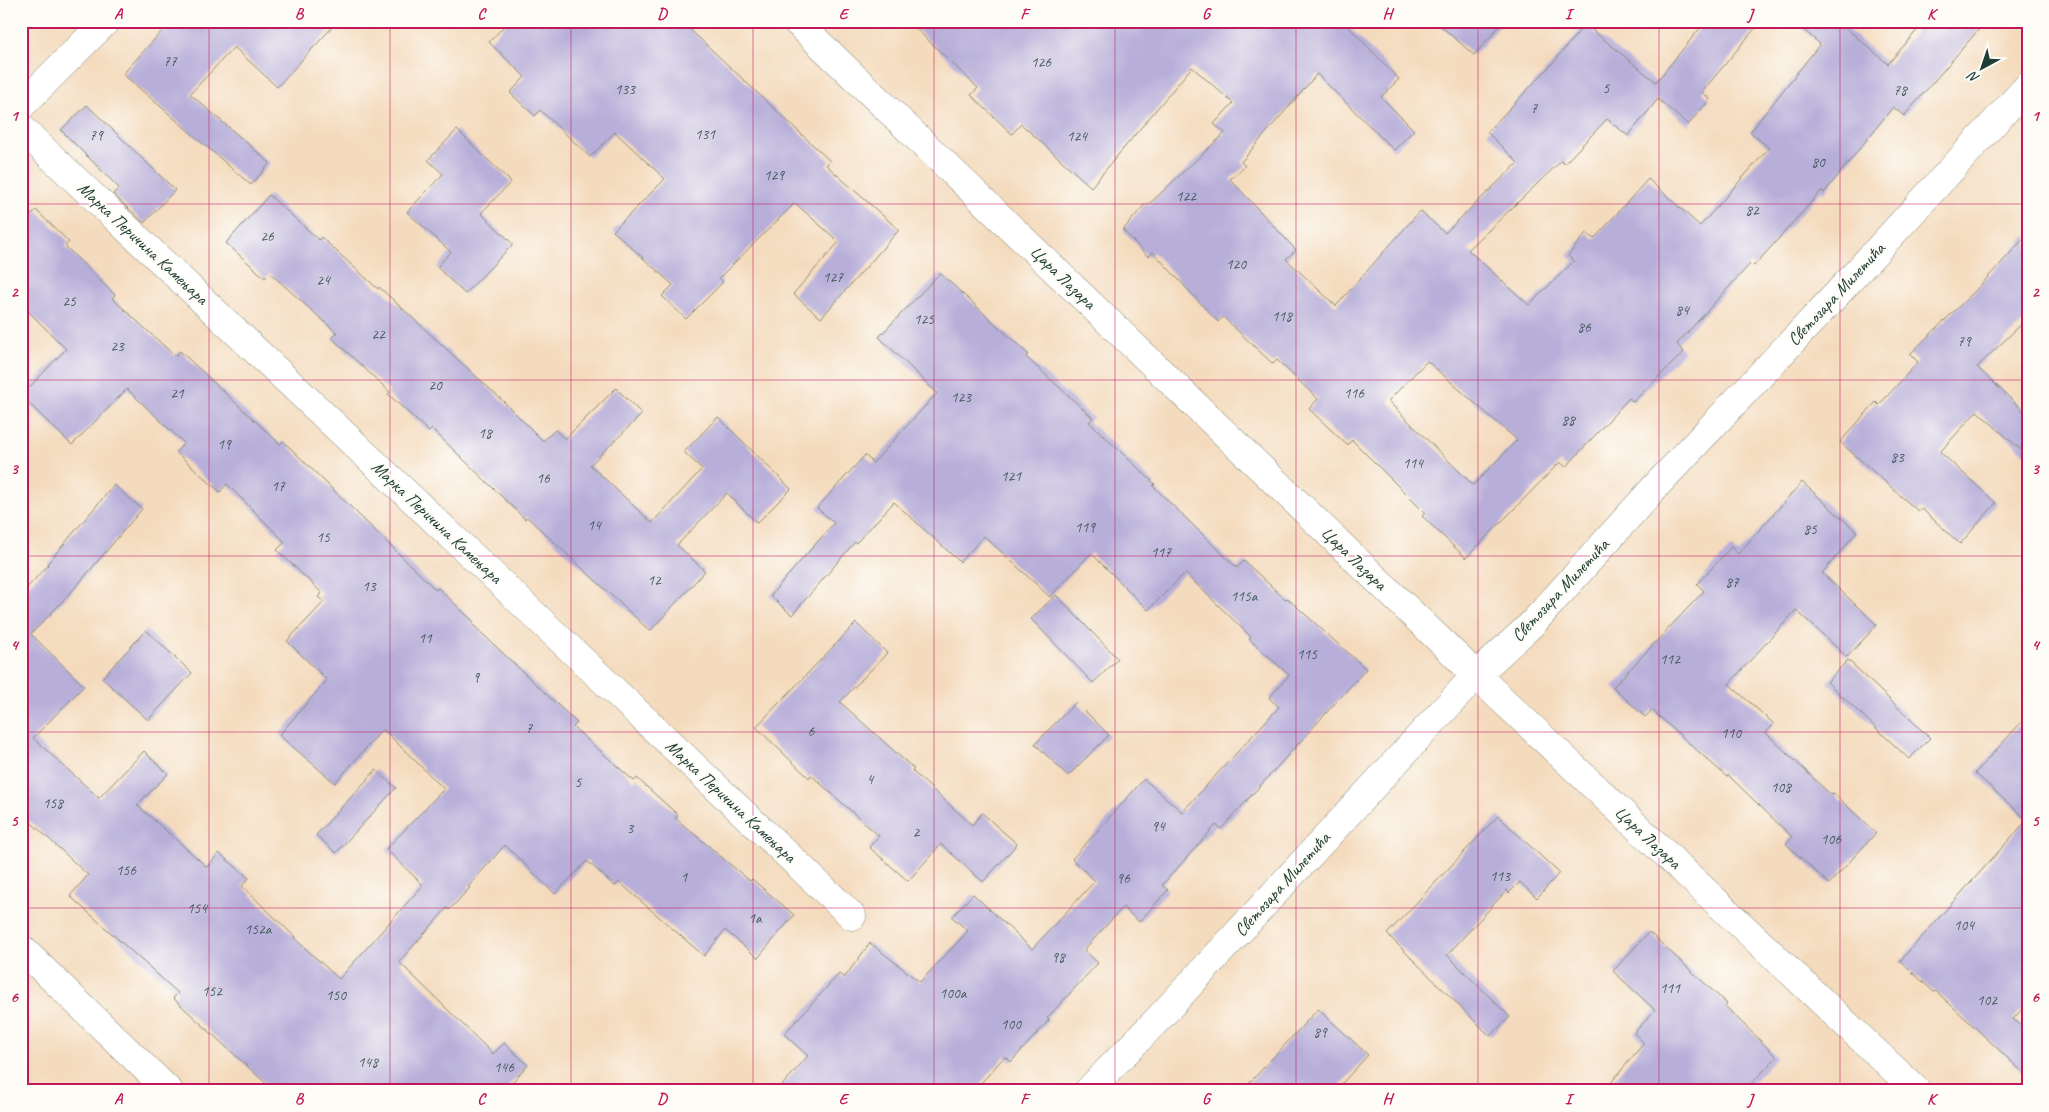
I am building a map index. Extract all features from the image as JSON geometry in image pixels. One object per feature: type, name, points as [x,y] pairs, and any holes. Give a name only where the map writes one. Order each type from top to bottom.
[{"type":"street","points":[[21,106],[106,21]]},
{"type":"street","name":"Цара Лазара","points":[[796,21],[1476,675],[1917,1091]]},
{"type":"street","name":"Светозара Милетића","points":[[1088,1091],[1160,1017],[1476,675],[1532,624],[1654,488],[1836,295],[2028,86]]},
{"type":"street","name":"Марка Перичина Камењара","points":[[21,128],[852,916]]},
{"type":"street","points":[[21,948],[169,1091]]},
{"type":"building","points":[[171,21],[338,21],[277,87],[234,47],[190,94],[270,163],[251,185],[123,74]]},
{"type":"building","points":[[509,21],[681,21],[830,161],[826,165],[899,230],[821,318],[793,294],[839,242],[795,203],[719,278],[723,282],[686,319],[662,296],[673,285],[613,231],[665,179],[615,132],[590,157],[540,110],[535,116],[510,93],[525,77],[489,42]]},
{"type":"building","points":[[908,21],[1343,21],[1399,79],[1381,97],[1414,130],[1394,150],[1317,74],[1241,162],[1245,166],[1230,179],[1296,250],[1286,259],[1336,306],[1420,211],[1445,233],[1518,163],[1487,132],[1552,64],[1585,24],[1656,82],[1706,21],[1761,21],[1702,92],[1710,99],[1688,125],[1658,99],[1628,136],[1607,119],[1564,164],[1561,161],[1468,250],[1529,305],[1574,261],[1568,256],[1586,233],[1594,239],[1648,179],[1700,226],[1769,148],[1750,132],[1820,44],[1793,21],[1838,21],[1888,64],[1925,21],[1986,21],[1904,116],[1893,107],[1824,193],[1822,190],[1754,266],[1751,263],[1677,344],[1684,352],[1633,402],[1629,398],[1566,467],[1560,462],[1466,558],[1422,516],[1425,513],[1352,440],[1347,445],[1309,409],[1318,399],[1277,360],[1273,364],[1223,317],[1218,322],[1153,252],[1148,257],[1123,230],[1146,203],[1148,205],[1225,133],[1214,124],[1233,103],[1192,67],[1091,187],[1021,124],[1012,134],[971,95],[978,88]],"holes":[[[1427,361],[1517,440],[1473,485],[1388,401]]]},
{"type":"building","points":[[1435,21],[1504,21],[1474,55]]},
{"type":"building","points":[[87,105],[175,190],[144,223],[113,194],[119,188],[61,130]]},
{"type":"building","points":[[457,130],[511,182],[481,213],[513,244],[465,294],[437,267],[451,252],[407,212],[443,174],[428,160]]},
{"type":"building","points":[[269,195],[319,240],[321,237],[378,289],[379,287],[504,402],[543,441],[555,430],[565,439],[616,388],[642,414],[590,465],[652,523],[702,469],[684,452],[718,417],[791,489],[757,523],[727,493],[677,545],[705,571],[650,631],[527,517],[525,519],[432,429],[429,432],[388,394],[390,392],[332,338],[337,333],[270,273],[265,278],[226,243]]},
{"type":"building","points":[[36,210],[69,242],[65,246],[115,295],[112,298],[175,356],[180,351],[280,444],[283,441],[436,590],[438,588],[474,622],[472,624],[577,723],[573,727],[634,781],[637,778],[678,815],[675,818],[794,915],[758,958],[725,930],[704,956],[619,882],[615,886],[587,861],[555,894],[505,845],[468,887],[470,888],[449,910],[447,908],[399,962],[493,1054],[504,1043],[528,1065],[504,1091],[274,1091],[173,998],[178,993],[70,896],[88,875],[21,813],[21,594],[48,565],[114,485],[142,509],[75,588],[31,634],[84,686],[33,738],[99,798],[144,751],[168,774],[137,805],[207,867],[219,853],[249,878],[242,886],[294,938],[339,979],[423,885],[386,849],[444,789],[383,729],[335,783],[279,735],[327,680],[287,641],[324,602],[318,597],[322,593],[277,550],[285,542],[227,484],[220,492],[176,452],[184,443],[127,389],[72,445],[21,396],[66,349],[21,304],[21,226]]},
{"type":"building","points":[[2028,234],[2028,318],[1977,367],[2028,415],[2028,456],[1977,411],[1940,452],[1996,503],[1960,544],[1921,508],[1918,511],[1840,442],[1876,402],[1879,405],[1918,362],[1910,354],[1976,290]]},
{"type":"building","points":[[940,273],[1028,354],[1026,357],[1093,418],[1089,422],[1155,484],[1153,486],[1237,568],[1244,561],[1366,669],[1221,829],[1216,825],[1162,885],[1168,890],[1139,922],[1123,907],[1084,950],[1098,963],[1047,1018],[1049,1020],[1011,1062],[1005,1056],[974,1091],[777,1091],[808,1056],[784,1034],[839,974],[844,978],[870,943],[920,982],[968,931],[952,917],[973,894],[1032,949],[1095,881],[1072,859],[1144,779],[1182,812],[1279,707],[1269,698],[1289,675],[1249,639],[1251,637],[1185,573],[1148,610],[1091,553],[1050,597],[984,536],[960,562],[894,502],[855,542],[792,615],[770,596],[834,523],[817,508],[865,455],[873,463],[937,393],[879,337]]},
{"type":"building","points":[[1802,482],[1857,532],[1822,573],[1877,625],[1847,657],[1796,610],[1729,684],[1774,724],[1766,733],[1831,795],[1833,793],[1876,833],[1829,884],[1786,844],[1792,837],[1728,775],[1727,777],[1652,710],[1645,717],[1613,687],[1704,591],[1697,584],[1731,547],[1738,554]]},
{"type":"building","points":[[1056,595],[1118,659],[1093,683],[1031,619]]},
{"type":"building","points":[[856,623],[887,653],[840,702],[972,825],[982,813],[1017,844],[983,882],[941,844],[908,881],[869,847],[879,836],[811,775],[809,778],[756,727]]},
{"type":"building","points":[[146,630],[192,673],[148,720],[102,678]]},
{"type":"building","points":[[1848,660],[1930,738],[1909,759],[1827,682]]},
{"type":"building","points":[[1076,702],[1109,735],[1068,776],[1035,744]]},
{"type":"building","points":[[2028,715],[2028,1003],[2013,1019],[2028,1031],[2028,1077],[1936,991],[1934,992],[1900,961],[2027,820],[1975,773]]},
{"type":"building","points":[[376,770],[396,788],[336,853],[316,835]]},
{"type":"building","points":[[1498,816],[1559,873],[1537,898],[1520,882],[1509,893],[1507,890],[1447,955],[1510,1017],[1490,1036],[1387,934]]},
{"type":"building","points":[[1649,932],[1727,1004],[1725,1006],[1777,1057],[1744,1091],[1604,1091],[1644,1043],[1634,1033],[1655,1010],[1613,971]]},
{"type":"building","points":[[1318,1009],[1368,1055],[1335,1091],[1242,1091]]}]
